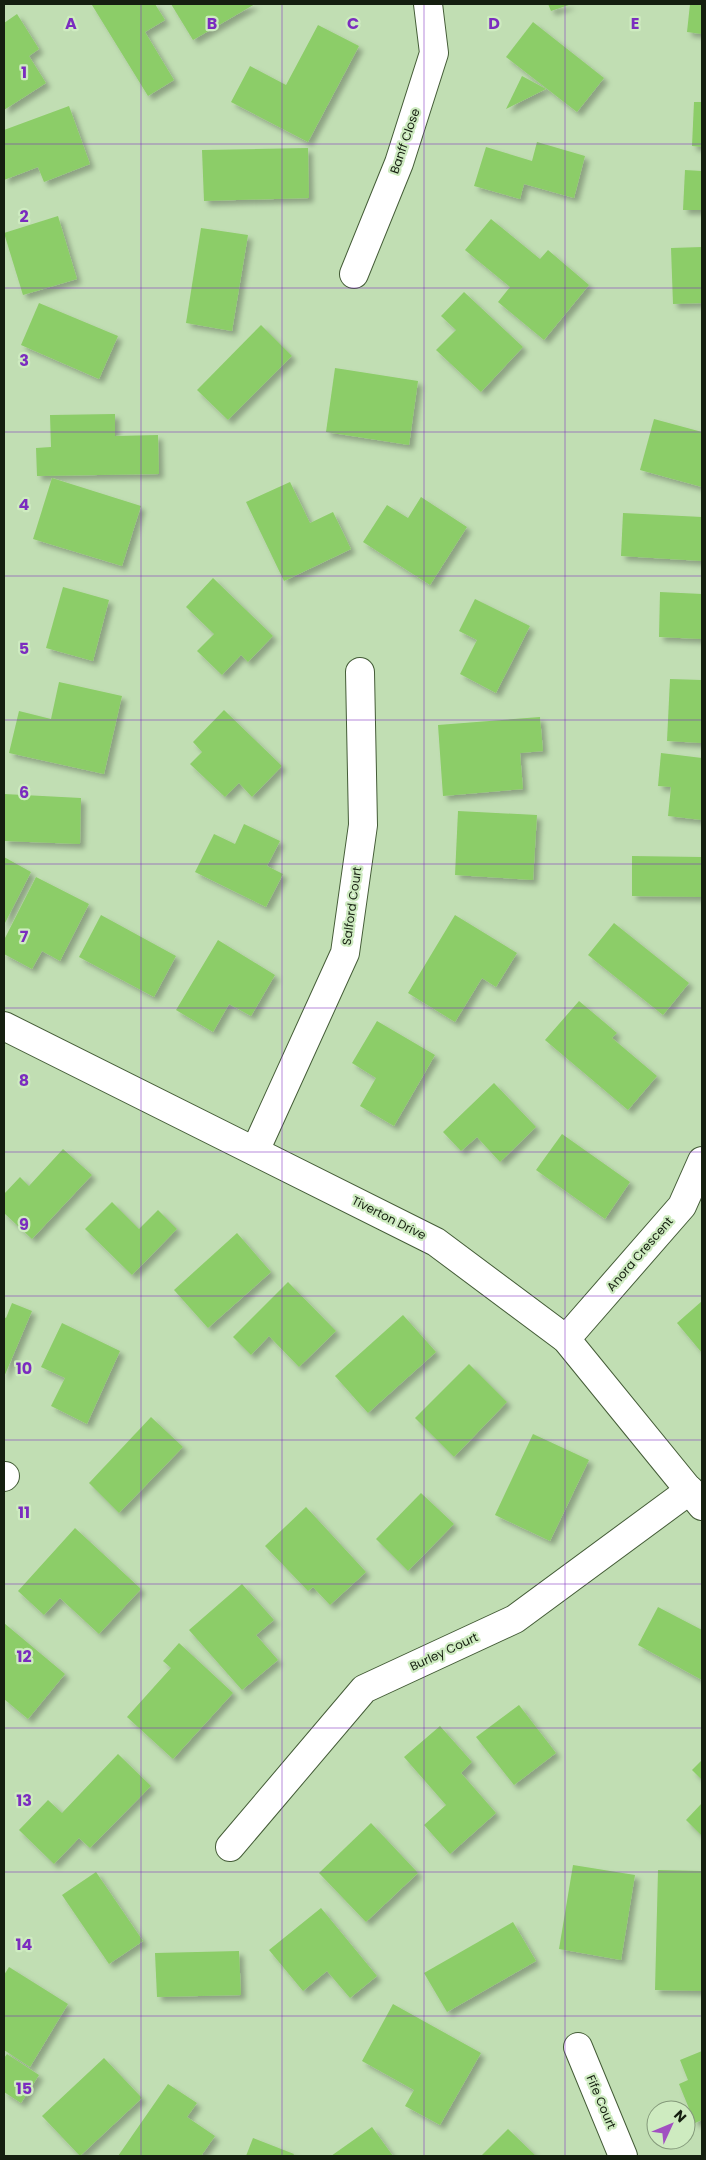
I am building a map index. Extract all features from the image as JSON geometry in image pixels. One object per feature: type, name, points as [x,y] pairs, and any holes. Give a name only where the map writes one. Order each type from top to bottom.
[{"type":"street","name":"Banff Close","points":[[354,274],[399,163],[434,53],[428,4]]},
{"type":"street","name":"Salford Court","points":[[255,1151],[345,953],[363,825],[360,672]]},
{"type":"street","name":"Tiverton Drive","points":[[4,1026],[436,1242],[566,1339],[696,1498]]},
{"type":"street","name":"Anora Crescent","points":[[566,1339],[682,1206],[702,1161]]},
{"type":"street","name":"Burley Court","points":[[230,1847],[364,1689],[515,1619],[696,1498]]},
{"type":"street","name":"Fife Court","points":[[578,2047],[623,2156]]},
{"type":"building","points":[[155,4],[165,20],[145,32],[174,80],[148,96],[92,5]]},
{"type":"building","points":[[171,4],[255,4],[193,40]]},
{"type":"building","points":[[548,4],[572,4],[551,11]]},
{"type":"building","points":[[690,4],[702,4],[702,34],[687,32]]},
{"type":"building","points":[[17,14],[39,49],[29,56],[46,83],[4,110],[4,23]]},
{"type":"building","points":[[533,22],[604,78],[577,112],[506,57]]},
{"type":"building","points":[[318,25],[359,46],[308,142],[231,102],[250,66],[286,85]]},
{"type":"building","points":[[522,76],[546,89],[506,109]]},
{"type":"building","points":[[694,102],[702,102],[702,147],[692,146]]},
{"type":"building","points":[[69,106],[90,164],[44,182],[38,167],[4,180],[4,130]]},
{"type":"building","points":[[537,142],[585,156],[574,198],[524,184],[520,199],[474,186],[486,147],[532,161]]},
{"type":"building","points":[[308,148],[309,198],[204,201],[202,150]]},
{"type":"building","points":[[685,170],[702,171],[702,210],[683,210]]},
{"type":"building","points":[[58,216],[77,279],[23,295],[4,233]]},
{"type":"building","points":[[491,219],[540,259],[548,250],[589,285],[544,340],[498,302],[510,287],[465,250]]},
{"type":"building","points":[[201,228],[248,235],[232,331],[186,323]]},
{"type":"building","points":[[702,247],[702,303],[673,304],[671,248]]},
{"type":"building","points":[[464,292],[523,347],[481,392],[436,350],[456,330],[441,316]]},
{"type":"building","points":[[39,303],[118,336],[99,379],[21,345]]},
{"type":"building","points":[[261,325],[292,356],[228,420],[197,390]]},
{"type":"building","points":[[335,368],[418,381],[409,445],[326,432]]},
{"type":"building","points":[[115,414],[115,436],[158,435],[159,474],[37,476],[36,448],[51,447],[50,415]]},
{"type":"building","points":[[654,419],[702,432],[702,487],[640,470]]},
{"type":"building","points":[[52,478],[141,506],[122,566],[33,539]]},
{"type":"building","points":[[290,482],[310,523],[333,512],[351,549],[284,581],[246,502]]},
{"type":"building","points":[[421,497],[467,527],[430,585],[363,542],[387,505],[408,518]]},
{"type":"building","points":[[623,513],[702,517],[702,561],[621,556]]},
{"type":"building","points":[[213,578],[273,636],[248,662],[241,655],[222,675],[197,651],[214,634],[186,607]]},
{"type":"building","points":[[63,587],[109,600],[93,661],[46,648]]},
{"type":"building","points":[[660,592],[702,594],[702,639],[659,637]]},
{"type":"building","points":[[475,599],[530,626],[496,693],[460,674],[477,640],[459,631]]},
{"type":"building","points":[[670,679],[702,680],[702,743],[667,741]]},
{"type":"building","points":[[59,682],[122,696],[104,774],[9,753],[19,711],[51,719]]},
{"type":"building","points":[[224,710],[282,766],[252,797],[239,783],[225,797],[190,764],[202,752],[193,742]]},
{"type":"building","points":[[540,717],[543,751],[520,753],[523,789],[443,796],[438,725]]},
{"type":"building","points":[[661,753],[702,758],[702,820],[668,816],[671,787],[658,786]]},
{"type":"building","points":[[4,794],[81,798],[80,844],[4,841]]},
{"type":"building","points":[[458,811],[537,815],[533,880],[455,875]]},
{"type":"building","points":[[244,824],[280,841],[267,866],[283,874],[266,907],[195,872],[214,834],[235,844]]},
{"type":"building","points":[[632,856],[702,857],[702,897],[632,896]]},
{"type":"building","points":[[4,857],[31,872],[4,925]]},
{"type":"building","points":[[36,877],[89,904],[60,961],[42,951],[32,969],[4,954],[4,940]]},
{"type":"building","points":[[101,915],[176,956],[154,997],[79,957]]},
{"type":"building","points":[[455,915],[517,953],[496,987],[482,978],[455,1022],[408,993]]},
{"type":"building","points":[[614,923],[689,983],[663,1015],[588,955]]},
{"type":"building","points":[[218,940],[275,975],[251,1016],[229,1004],[213,1032],[176,1010]]},
{"type":"building","points":[[579,1001],[617,1033],[612,1038],[657,1076],[628,1110],[545,1040]]},
{"type":"building","points":[[377,1021],[435,1055],[394,1126],[360,1106],[376,1078],[352,1063]]},
{"type":"building","points":[[494,1083],[536,1127],[500,1162],[477,1137],[461,1151],[443,1132]]},
{"type":"building","points":[[562,1134],[630,1182],[605,1219],[536,1170]]},
{"type":"building","points":[[63,1149],[92,1175],[32,1239],[4,1213],[4,1194],[20,1177],[29,1186]]},
{"type":"building","points":[[112,1202],[139,1229],[158,1210],[177,1229],[132,1275],[85,1229]]},
{"type":"building","points":[[237,1233],[271,1272],[208,1328],[174,1290]]},
{"type":"building","points":[[288,1282],[336,1331],[299,1367],[269,1336],[251,1355],[233,1337]]},
{"type":"building","points":[[702,1301],[702,1353],[677,1323]]},
{"type":"building","points":[[12,1303],[32,1311],[4,1377],[4,1317],[6,1318]]},
{"type":"building","points":[[403,1315],[436,1352],[368,1413],[335,1376]]},
{"type":"building","points":[[62,1323],[120,1351],[87,1424],[51,1406],[65,1378],[41,1367]]},
{"type":"building","points":[[469,1364],[507,1402],[454,1457],[415,1418]]},
{"type":"building","points":[[151,1417],[183,1447],[119,1513],[89,1483]]},
{"type":"building","points":[[533,1434],[589,1460],[550,1541],[495,1515]]},
{"type":"building","points":[[421,1493],[454,1524],[408,1571],[376,1539]]},
{"type":"building","points":[[306,1507],[366,1572],[330,1605],[313,1587],[308,1591],[265,1546]]},
{"type":"building","points":[[75,1528],[141,1589],[99,1634],[60,1598],[44,1615],[18,1591]]},
{"type":"building","points":[[242,1584],[274,1620],[256,1635],[278,1660],[242,1690],[189,1630]]},
{"type":"building","points":[[658,1607],[702,1630],[702,1680],[638,1645]]},
{"type":"building","points":[[4,1623],[65,1674],[28,1719],[4,1699]]},
{"type":"building","points":[[179,1643],[233,1693],[173,1759],[127,1717],[171,1668],[163,1661]]},
{"type":"building","points":[[519,1705],[556,1753],[514,1785],[476,1737]]},
{"type":"building","points":[[440,1726],[472,1762],[461,1773],[496,1813],[450,1854],[424,1825],[446,1805],[404,1757]]},
{"type":"building","points":[[118,1754],[151,1786],[90,1848],[79,1838],[54,1864],[19,1830],[48,1800],[62,1813]]},
{"type":"building","points":[[702,1760],[702,1780],[692,1770]]},
{"type":"building","points":[[702,1803],[702,1836],[686,1820]]},
{"type":"building","points":[[371,1823],[418,1873],[366,1922],[319,1873]]},
{"type":"building","points":[[573,1865],[635,1875],[621,1960],[559,1949]]},
{"type":"building","points":[[658,1870],[702,1871],[701,1991],[655,1990]]},
{"type":"building","points":[[96,1872],[143,1941],[109,1964],[62,1895]]},
{"type":"building","points":[[321,1908],[377,1976],[350,1998],[327,1971],[303,1991],[269,1950]]},
{"type":"building","points":[[513,1922],[536,1961],[447,2012],[424,1973]]},
{"type":"building","points":[[239,1951],[241,1995],[157,1997],[155,1953]]},
{"type":"building","points":[[9,1967],[68,2004],[30,2067],[4,2050],[4,1975]]},
{"type":"building","points":[[393,2004],[481,2053],[440,2125],[405,2106],[414,2090],[362,2061]]},
{"type":"building","points":[[702,2051],[702,2120],[696,2123],[696,2100],[686,2100],[679,2084],[688,2080],[680,2060]]},
{"type":"building","points":[[7,2054],[39,2075],[21,2103],[4,2092],[4,2058]]},
{"type":"building","points":[[104,2058],[142,2098],[80,2156],[42,2116]]},
{"type":"building","points":[[168,2084],[197,2103],[187,2117],[215,2136],[201,2156],[118,2156]]},
{"type":"building","points":[[372,2127],[393,2156],[331,2156]]},
{"type":"building","points":[[508,2129],[536,2156],[481,2156]]},
{"type":"building","points":[[253,2138],[294,2154],[293,2156],[246,2156]]}]
